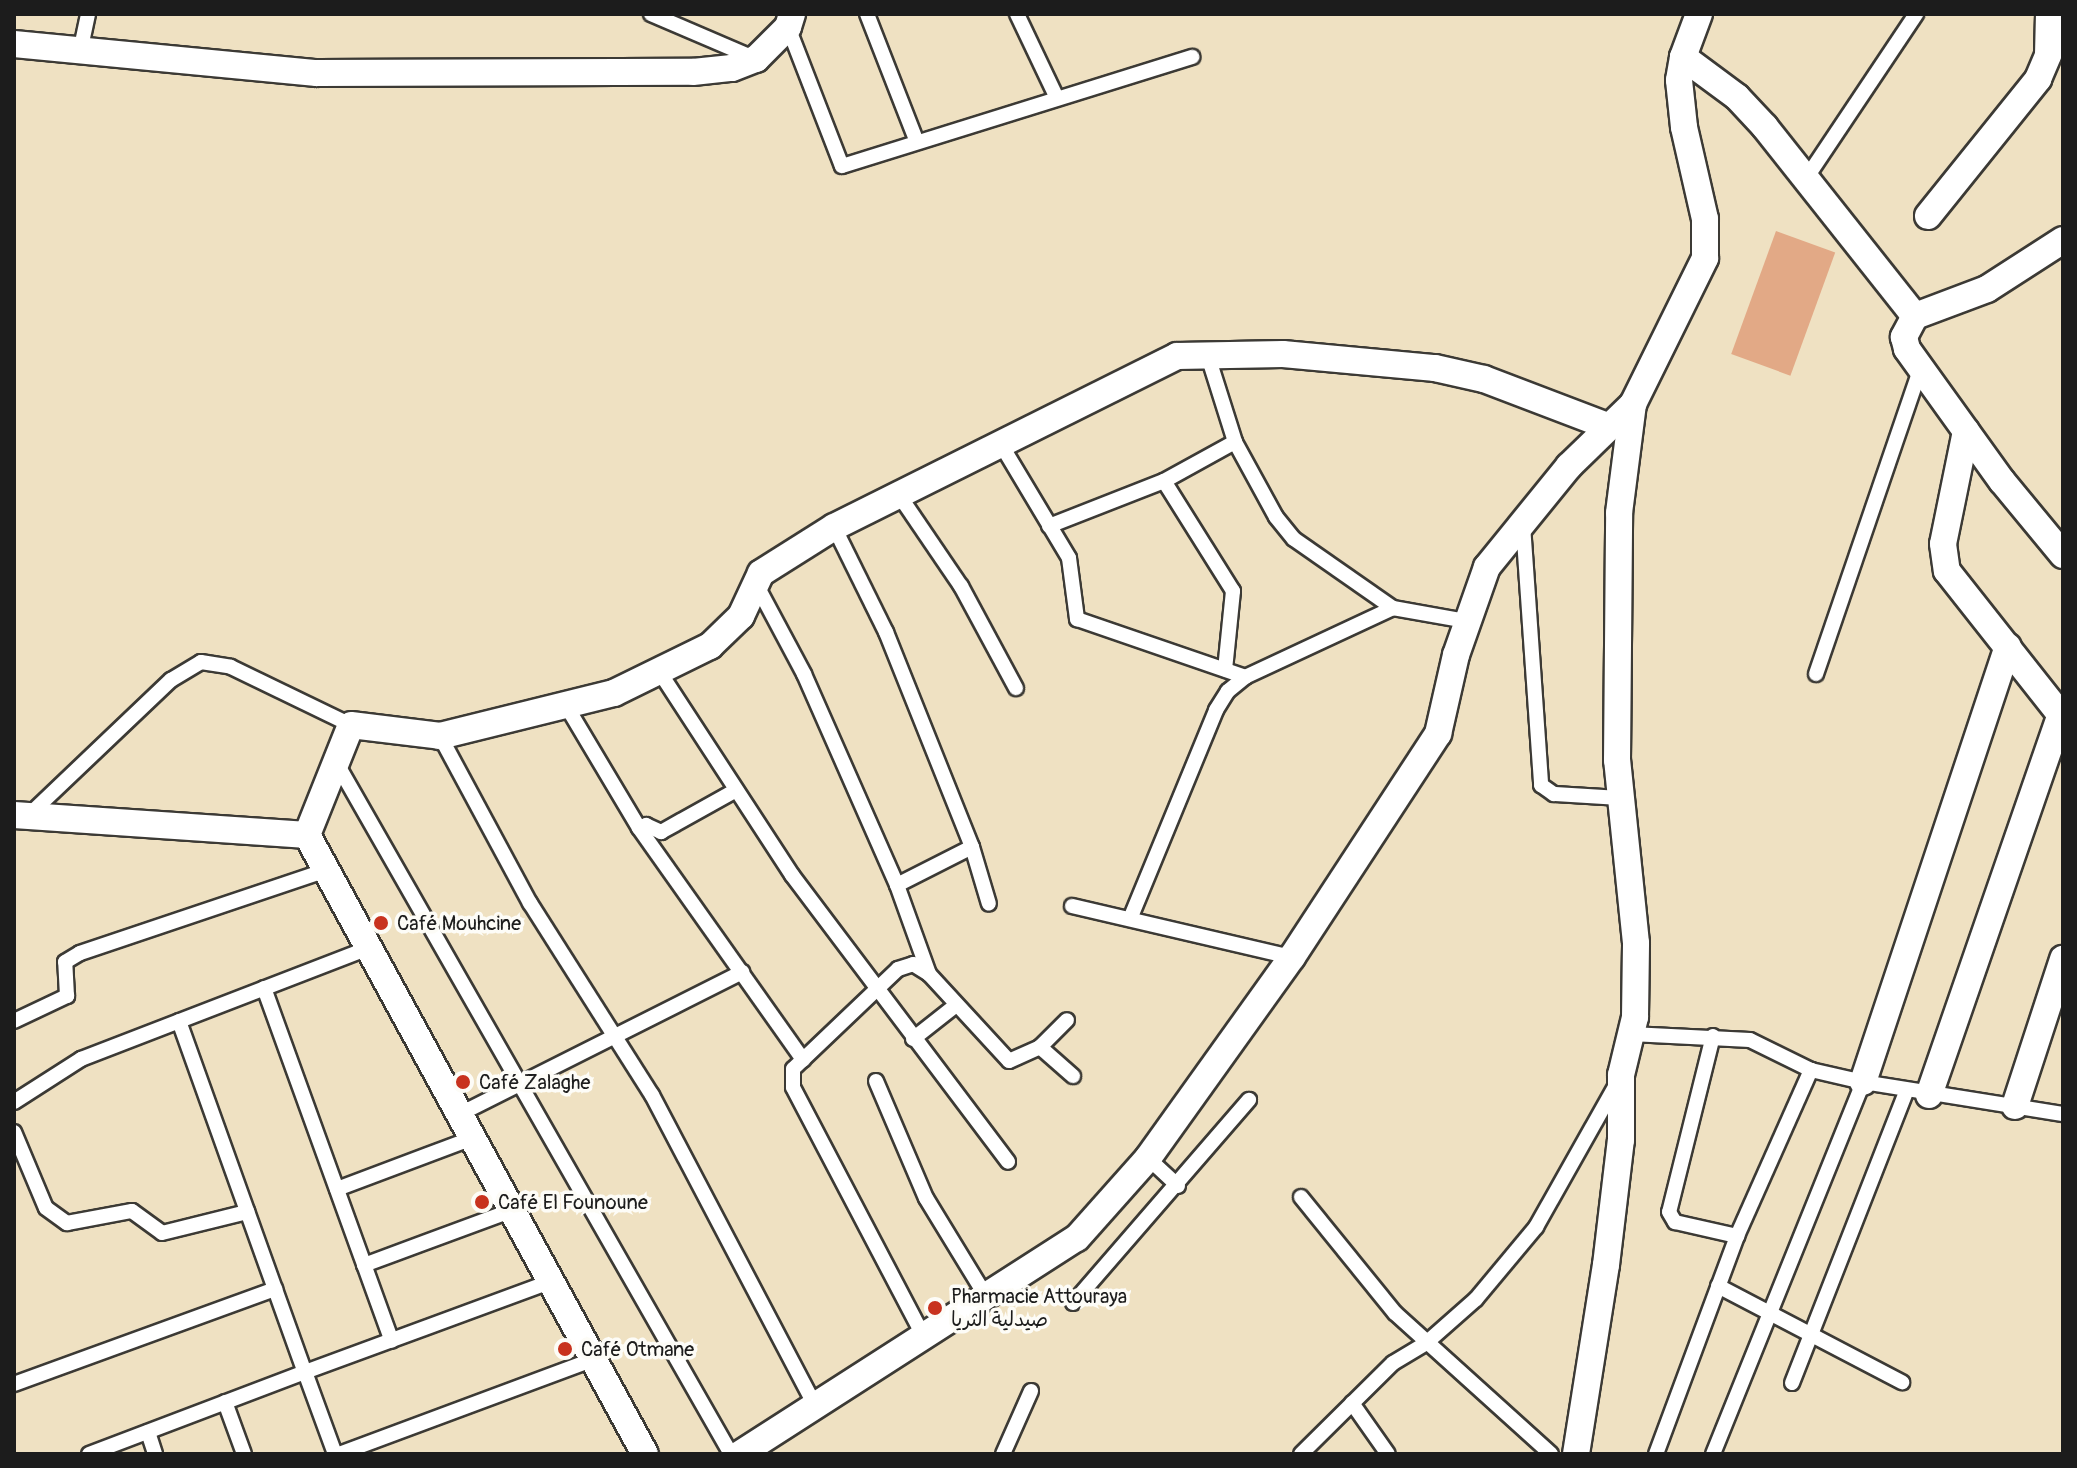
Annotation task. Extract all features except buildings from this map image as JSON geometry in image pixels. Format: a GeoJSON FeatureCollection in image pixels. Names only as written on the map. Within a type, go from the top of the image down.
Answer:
{"type":"FeatureCollection","features":[{"type":"Feature","properties":{"kind":"street"},"geometry":{"type":"LineString","coordinates":[[1576,1454],[1606,1265],[1621,1140],[1621,1075],[1631,1034],[1636,943],[1621,798],[1619,513],[1633,404],[1705,258],[1705,219],[1684,127],[1679,80],[1683,57],[1699,14]]}},
{"type":"Feature","properties":{"kind":"street"},"geometry":{"type":"LineString","coordinates":[[1928,216],[2038,79],[2048,55],[2049,14]]}},
{"type":"Feature","properties":{"kind":"street"},"geometry":{"type":"LineString","coordinates":[[14,44],[347,74],[693,72],[732,68],[756,59],[790,20]]}},
{"type":"Feature","properties":{"kind":"street"},"geometry":{"type":"LineString","coordinates":[[1683,57],[1737,97],[1915,316]]}},
{"type":"Feature","properties":{"kind":"street"},"geometry":{"type":"LineString","coordinates":[[2063,240],[1987,289],[1915,316],[1904,337],[1921,368],[1966,431],[2063,555]]}},
{"type":"Feature","properties":{"kind":"street"},"geometry":{"type":"LineString","coordinates":[[307,835],[351,725],[440,736],[567,707],[659,671],[728,631],[748,606],[755,583],[764,571],[834,527],[998,441],[1165,360],[1207,353],[1283,354],[1435,368],[1484,379],[1607,426]]}},
{"type":"Feature","properties":{"kind":"street"},"geometry":{"type":"LineString","coordinates":[[740,1454],[816,1409],[1077,1238],[1148,1158],[1292,957],[1438,734],[1467,621],[1487,567],[1607,426],[1633,404]]}},
{"type":"Feature","properties":{"kind":"street"},"geometry":{"type":"LineString","coordinates":[[1918,1093],[2062,714],[1954,584],[1944,558],[1966,431]]}},
{"type":"Feature","properties":{"kind":"street"},"geometry":{"type":"LineString","coordinates":[[1863,1082],[2008,646]]}},
{"type":"Feature","properties":{"kind":"street"},"geometry":{"type":"LineString","coordinates":[[21,816],[307,835]]}},
{"type":"Feature","properties":{"kind":"street"},"geometry":{"type":"LineString","coordinates":[[307,835],[645,1454]]}},
{"type":"Feature","properties":{"kind":"street"},"geometry":{"type":"LineString","coordinates":[[2015,1106],[2063,959]]}},
{"type":"Feature","properties":{"kind":"lane"},"geometry":{"type":"LineString","coordinates":[[80,52],[88,14]]}},
{"type":"Feature","properties":{"kind":"lane"},"geometry":{"type":"LineString","coordinates":[[651,14],[756,59]]}},
{"type":"Feature","properties":{"kind":"lane"},"geometry":{"type":"LineString","coordinates":[[867,14],[916,140]]}},
{"type":"Feature","properties":{"kind":"lane"},"geometry":{"type":"LineString","coordinates":[[1017,14],[1056,96]]}},
{"type":"Feature","properties":{"kind":"lane"},"geometry":{"type":"LineString","coordinates":[[1805,180],[1916,14]]}},
{"type":"Feature","properties":{"kind":"lane"},"geometry":{"type":"LineString","coordinates":[[790,20],[839,165],[1056,96],[1192,57]]}},
{"type":"Feature","properties":{"kind":"lane"},"geometry":{"type":"LineString","coordinates":[[1207,353],[1235,442],[1294,539],[1393,608],[1467,621]]}},
{"type":"Feature","properties":{"kind":"lane"},"geometry":{"type":"LineString","coordinates":[[1816,674],[1921,368]]}},
{"type":"Feature","properties":{"kind":"lane"},"geometry":{"type":"LineString","coordinates":[[998,441],[1069,558],[1077,619],[1245,677]]}},
{"type":"Feature","properties":{"kind":"lane"},"geometry":{"type":"LineString","coordinates":[[1049,526],[1164,481],[1235,442]]}},
{"type":"Feature","properties":{"kind":"lane"},"geometry":{"type":"LineString","coordinates":[[1164,481],[1233,591],[1225,670]]}},
{"type":"Feature","properties":{"kind":"lane"},"geometry":{"type":"LineString","coordinates":[[897,492],[961,586],[1016,688]]}},
{"type":"Feature","properties":{"kind":"lane"},"geometry":{"type":"LineString","coordinates":[[1523,525],[1541,785],[1554,794],[1621,798]]}},
{"type":"Feature","properties":{"kind":"lane"},"geometry":{"type":"LineString","coordinates":[[834,527],[886,632],[972,847],[989,904]]}},
{"type":"Feature","properties":{"kind":"lane"},"geometry":{"type":"LineString","coordinates":[[755,583],[804,674],[897,885],[929,974],[1009,1061],[1040,1047],[1067,1020]]}},
{"type":"Feature","properties":{"kind":"lane"},"geometry":{"type":"LineString","coordinates":[[1130,919],[1216,710],[1245,677],[1393,608]]}},
{"type":"Feature","properties":{"kind":"lane"},"geometry":{"type":"LineString","coordinates":[[21,816],[171,680],[201,662],[231,667],[351,725]]}},
{"type":"Feature","properties":{"kind":"lane"},"geometry":{"type":"LineString","coordinates":[[659,671],[736,790],[875,990],[1008,1162]]}},
{"type":"Feature","properties":{"kind":"lane"},"geometry":{"type":"LineString","coordinates":[[567,707],[639,828],[803,1060]]}},
{"type":"Feature","properties":{"kind":"lane"},"geometry":{"type":"LineString","coordinates":[[440,736],[530,903],[652,1095],[816,1409]]}},
{"type":"Feature","properties":{"kind":"lane"},"geometry":{"type":"LineString","coordinates":[[336,762],[523,1083],[731,1454]]}},
{"type":"Feature","properties":{"kind":"lane"},"geometry":{"type":"LineString","coordinates":[[639,828],[646,825],[661,832],[736,790]]}},
{"type":"Feature","properties":{"kind":"lane"},"geometry":{"type":"LineString","coordinates":[[897,885],[972,847]]}},
{"type":"Feature","properties":{"kind":"lane"},"geometry":{"type":"LineString","coordinates":[[14,1021],[67,996],[65,962],[80,953],[326,870]]}},
{"type":"Feature","properties":{"kind":"lane"},"geometry":{"type":"LineString","coordinates":[[1072,906],[1292,957]]}},
{"type":"Feature","properties":{"kind":"lane"},"geometry":{"type":"LineString","coordinates":[[14,1102],[81,1059],[369,948]]}},
{"type":"Feature","properties":{"kind":"lane"},"geometry":{"type":"LineString","coordinates":[[924,1337],[793,1087],[793,1069],[875,990],[906,966],[929,974]]}},
{"type":"Feature","properties":{"kind":"lane"},"geometry":{"type":"LineString","coordinates":[[460,1114],[742,972]]}},
{"type":"Feature","properties":{"kind":"lane"},"geometry":{"type":"LineString","coordinates":[[264,988],[392,1341]]}},
{"type":"Feature","properties":{"kind":"lane"},"geometry":{"type":"LineString","coordinates":[[913,1039],[956,1005]]}},
{"type":"Feature","properties":{"kind":"lane"},"geometry":{"type":"LineString","coordinates":[[179,1021],[337,1454],[595,1359]]}},
{"type":"Feature","properties":{"kind":"lane"},"geometry":{"type":"LineString","coordinates":[[1631,1034],[1750,1040],[1811,1070],[1918,1093],[2063,1114]]}},
{"type":"Feature","properties":{"kind":"lane"},"geometry":{"type":"LineString","coordinates":[[1713,1036],[1669,1212],[1675,1222],[1737,1236]]}},
{"type":"Feature","properties":{"kind":"lane"},"geometry":{"type":"LineString","coordinates":[[1040,1047],[1073,1076]]}},
{"type":"Feature","properties":{"kind":"lane"},"geometry":{"type":"LineString","coordinates":[[1656,1454],[1737,1236],[1811,1070]]}},
{"type":"Feature","properties":{"kind":"lane"},"geometry":{"type":"LineString","coordinates":[[1301,1454],[1393,1363],[1425,1344],[1476,1299],[1536,1227],[1621,1075]]}},
{"type":"Feature","properties":{"kind":"lane"},"geometry":{"type":"LineString","coordinates":[[876,1081],[932,1210],[987,1298]]}},
{"type":"Feature","properties":{"kind":"lane"},"geometry":{"type":"LineString","coordinates":[[1713,1454],[1863,1082]]}},
{"type":"Feature","properties":{"kind":"lane"},"geometry":{"type":"LineString","coordinates":[[1792,1383],[1918,1093]]}},
{"type":"Feature","properties":{"kind":"lane"},"geometry":{"type":"LineString","coordinates":[[1073,1303],[1178,1186],[1249,1100]]}},
{"type":"Feature","properties":{"kind":"lane"},"geometry":{"type":"LineString","coordinates":[[14,1132],[46,1208],[67,1223],[132,1211],[162,1233],[247,1212]]}},
{"type":"Feature","properties":{"kind":"lane"},"geometry":{"type":"LineString","coordinates":[[337,1189],[473,1138]]}},
{"type":"Feature","properties":{"kind":"lane"},"geometry":{"type":"LineString","coordinates":[[1148,1158],[1178,1186]]}},
{"type":"Feature","properties":{"kind":"lane"},"geometry":{"type":"LineString","coordinates":[[1301,1197],[1425,1344],[1551,1454]]}},
{"type":"Feature","properties":{"kind":"lane"},"geometry":{"type":"LineString","coordinates":[[364,1265],[513,1210]]}},
{"type":"Feature","properties":{"kind":"lane"},"geometry":{"type":"LineString","coordinates":[[89,1454],[552,1281]]}},
{"type":"Feature","properties":{"kind":"lane"},"geometry":{"type":"LineString","coordinates":[[1718,1286],[1902,1382]]}},
{"type":"Feature","properties":{"kind":"lane"},"geometry":{"type":"LineString","coordinates":[[14,1384],[275,1289]]}},
{"type":"Feature","properties":{"kind":"lane"},"geometry":{"type":"LineString","coordinates":[[1003,1454],[1031,1391]]}},
{"type":"Feature","properties":{"kind":"lane"},"geometry":{"type":"LineString","coordinates":[[225,1402],[244,1454]]}},
{"type":"Feature","properties":{"kind":"lane"},"geometry":{"type":"LineString","coordinates":[[1352,1403],[1388,1454]]}},
{"type":"Feature","properties":{"kind":"lane"},"geometry":{"type":"LineString","coordinates":[[148,1432],[155,1454]]}},
{"type":"Feature","properties":{"kind":"place","name":"Café Mouhcine"},"geometry":{"type":"Point","coordinates":[381,923]}},
{"type":"Feature","properties":{"kind":"place","name":"Café Zalaghe"},"geometry":{"type":"Point","coordinates":[463,1082]}},
{"type":"Feature","properties":{"kind":"place","name":"Café El Founoune"},"geometry":{"type":"Point","coordinates":[482,1202]}},
{"type":"Feature","properties":{"kind":"place","name":"Pharmacie Attouraya صيدلية الثريا"},"geometry":{"type":"Point","coordinates":[935,1308]}},
{"type":"Feature","properties":{"kind":"place","name":"Café Otmane"},"geometry":{"type":"Point","coordinates":[565,1349]}}]}
